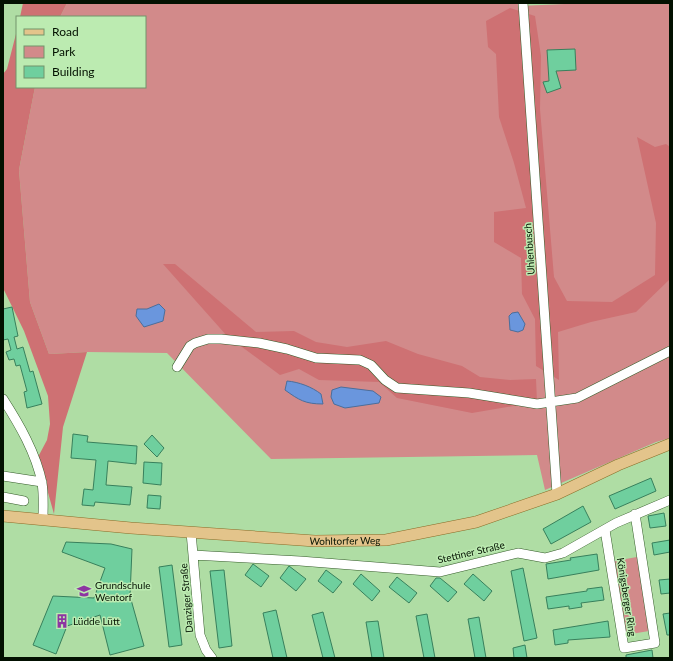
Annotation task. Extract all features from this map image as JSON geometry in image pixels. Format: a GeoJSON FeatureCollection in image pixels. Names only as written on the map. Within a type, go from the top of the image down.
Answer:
{"type":"FeatureCollection","features":[{"type":"Feature","properties":{"kind":"main road","name":"Wohltorfer Weg"},"geometry":{"type":"LineString","coordinates":[[3,516],[315,541],[386,540],[476,522],[557,494],[624,463],[670,444]]}},
{"type":"Feature","properties":{"kind":"street","name":"Uhlenbusch"},"geometry":{"type":"LineString","coordinates":[[523,3],[557,494]]}},
{"type":"Feature","properties":{"kind":"street"},"geometry":{"type":"LineString","coordinates":[[176,367],[190,346],[208,339],[221,339],[266,344],[316,358],[360,360],[371,365],[385,380],[397,388],[469,393],[530,403],[551,402],[577,398],[670,351]]}},
{"type":"Feature","properties":{"kind":"street"},"geometry":{"type":"LineString","coordinates":[[3,399],[16,420],[34,458],[42,482],[43,520]]}},
{"type":"Feature","properties":{"kind":"street"},"geometry":{"type":"LineString","coordinates":[[3,476],[42,482]]}},
{"type":"Feature","properties":{"kind":"street"},"geometry":{"type":"LineString","coordinates":[[3,497],[24,500]]}},
{"type":"Feature","properties":{"kind":"street","name":"Stettiner Straße"},"geometry":{"type":"LineString","coordinates":[[193,555],[300,561],[440,572],[518,553],[546,558],[563,553],[635,514],[670,500]]}},
{"type":"Feature","properties":{"kind":"street","name":"Königsberger Ring"},"geometry":{"type":"LineString","coordinates":[[605,530],[624,648],[655,643],[635,514]]}},
{"type":"Feature","properties":{"kind":"street","name":"Danziger Straße"},"geometry":{"type":"LineString","coordinates":[[191,532],[200,635],[203,645],[210,657]]}},
{"type":"Feature","properties":{"kind":"green space"},"geometry":{"type":"Polygon","coordinates":[[[67,3],[518,3],[519,6],[587,3],[670,3],[670,438],[656,442],[545,490],[537,455],[271,459],[167,353],[87,352],[49,354],[30,302],[19,170],[35,88],[146,88],[146,16],[60,16],[67,3]]]}},
{"type":"Feature","properties":{"kind":"green space"},"geometry":{"type":"Polygon","coordinates":[[[637,557],[649,631],[625,635],[614,561],[637,557]]]}},
{"type":"Feature","properties":{"kind":"shaded area"},"geometry":{"type":"Polygon","coordinates":[[[23,3],[67,3],[60,16],[20,16],[23,3]]]}},
{"type":"Feature","properties":{"kind":"shaded area"},"geometry":{"type":"Polygon","coordinates":[[[510,8],[535,16],[541,56],[540,109],[554,277],[567,301],[612,302],[655,275],[656,223],[637,137],[655,147],[666,144],[670,147],[670,279],[636,312],[591,322],[558,332],[559,380],[536,366],[535,319],[522,294],[521,258],[494,242],[494,212],[526,208],[514,163],[499,117],[496,54],[488,47],[486,21],[510,8]]]}},
{"type":"Feature","properties":{"kind":"shaded area"},"geometry":{"type":"Polygon","coordinates":[[[16,34],[16,88],[35,88],[19,170],[30,302],[49,354],[87,352],[63,427],[54,514],[38,457],[47,440],[50,424],[48,396],[24,331],[3,288],[3,74],[7,69],[16,34]]]}},
{"type":"Feature","properties":{"kind":"shaded area"},"geometry":{"type":"Polygon","coordinates":[[[163,264],[175,264],[256,332],[294,331],[316,342],[347,347],[386,341],[418,354],[462,366],[480,377],[510,380],[536,379],[537,402],[472,413],[397,398],[379,382],[319,380],[299,369],[280,375],[227,336],[163,264]]]}},
{"type":"Feature","properties":{"kind":"water"},"geometry":{"type":"Polygon","coordinates":[[[159,304],[165,310],[163,321],[144,327],[136,316],[137,309],[147,309],[159,304]]]}},
{"type":"Feature","properties":{"kind":"water"},"geometry":{"type":"Polygon","coordinates":[[[518,312],[525,324],[523,330],[518,332],[510,330],[509,316],[512,313],[518,312]]]}},
{"type":"Feature","properties":{"kind":"water"},"geometry":{"type":"Polygon","coordinates":[[[287,381],[301,384],[317,391],[321,394],[323,404],[302,401],[294,396],[285,390],[287,381]]]}},
{"type":"Feature","properties":{"kind":"water"},"geometry":{"type":"Polygon","coordinates":[[[341,387],[373,391],[381,397],[379,403],[345,408],[334,404],[331,397],[332,390],[341,387]]]}},
{"type":"Feature","properties":{"kind":"building"},"geometry":{"type":"Polygon","coordinates":[[[575,49],[576,70],[556,71],[561,88],[547,93],[543,82],[549,81],[547,50],[575,49]]]}},
{"type":"Feature","properties":{"kind":"building"},"geometry":{"type":"Polygon","coordinates":[[[12,307],[18,336],[14,337],[17,349],[23,347],[30,372],[33,371],[42,404],[27,408],[24,392],[27,391],[20,365],[16,366],[14,359],[9,360],[6,352],[11,350],[8,339],[3,340],[3,309],[12,307]]]}},
{"type":"Feature","properties":{"kind":"building"},"geometry":{"type":"Polygon","coordinates":[[[73,434],[88,436],[87,442],[137,446],[136,464],[108,461],[106,485],[132,487],[130,505],[95,502],[94,506],[82,505],[84,489],[93,490],[96,460],[71,458],[73,434]]]}},
{"type":"Feature","properties":{"kind":"building"},"geometry":{"type":"Polygon","coordinates":[[[152,435],[164,448],[157,457],[144,444],[152,435]]]}},
{"type":"Feature","properties":{"kind":"building"},"geometry":{"type":"Polygon","coordinates":[[[144,462],[162,463],[161,485],[143,483],[144,462]]]}},
{"type":"Feature","properties":{"kind":"building"},"geometry":{"type":"Polygon","coordinates":[[[651,478],[656,491],[615,509],[609,496],[651,478]]]}},
{"type":"Feature","properties":{"kind":"building"},"geometry":{"type":"Polygon","coordinates":[[[148,495],[161,496],[160,509],[147,508],[148,495]]]}},
{"type":"Feature","properties":{"kind":"building"},"geometry":{"type":"Polygon","coordinates":[[[583,506],[591,522],[551,544],[543,529],[583,506]]]}},
{"type":"Feature","properties":{"kind":"building"},"geometry":{"type":"Polygon","coordinates":[[[664,513],[666,526],[650,528],[648,516],[664,513]]]}},
{"type":"Feature","properties":{"kind":"building"},"geometry":{"type":"Polygon","coordinates":[[[670,540],[670,552],[654,555],[652,543],[670,540]]]}},
{"type":"Feature","properties":{"kind":"building"},"geometry":{"type":"Polygon","coordinates":[[[66,542],[111,544],[132,549],[130,596],[144,646],[110,655],[100,615],[67,626],[56,654],[33,645],[53,596],[94,598],[105,568],[62,552],[66,542]]]}},
{"type":"Feature","properties":{"kind":"building"},"geometry":{"type":"Polygon","coordinates":[[[597,554],[599,570],[548,579],[546,564],[571,560],[570,558],[597,554]]]}},
{"type":"Feature","properties":{"kind":"building"},"geometry":{"type":"Polygon","coordinates":[[[253,564],[269,576],[261,587],[245,575],[253,564]]]}},
{"type":"Feature","properties":{"kind":"building"},"geometry":{"type":"Polygon","coordinates":[[[172,565],[182,645],[169,647],[159,567],[172,565]]]}},
{"type":"Feature","properties":{"kind":"building"},"geometry":{"type":"Polygon","coordinates":[[[289,566],[306,579],[296,591],[280,578],[289,566]]]}},
{"type":"Feature","properties":{"kind":"building"},"geometry":{"type":"Polygon","coordinates":[[[523,568],[537,638],[524,641],[511,571],[523,568]]]}},
{"type":"Feature","properties":{"kind":"building"},"geometry":{"type":"Polygon","coordinates":[[[224,570],[232,646],[219,648],[210,571],[224,570]]]}},
{"type":"Feature","properties":{"kind":"building"},"geometry":{"type":"Polygon","coordinates":[[[326,570],[342,582],[333,593],[318,581],[326,570]]]}},
{"type":"Feature","properties":{"kind":"building"},"geometry":{"type":"Polygon","coordinates":[[[361,574],[380,591],[372,601],[353,584],[361,574]]]}},
{"type":"Feature","properties":{"kind":"building"},"geometry":{"type":"Polygon","coordinates":[[[473,574],[492,591],[484,601],[464,584],[473,574]]]}},
{"type":"Feature","properties":{"kind":"building"},"geometry":{"type":"Polygon","coordinates":[[[397,577],[417,593],[409,603],[389,587],[397,577]]]}},
{"type":"Feature","properties":{"kind":"building"},"geometry":{"type":"Polygon","coordinates":[[[436,578],[440,578],[457,592],[448,602],[430,586],[436,578]]]}},
{"type":"Feature","properties":{"kind":"building"},"geometry":{"type":"Polygon","coordinates":[[[670,579],[670,593],[661,594],[659,580],[670,579]]]}},
{"type":"Feature","properties":{"kind":"building"},"geometry":{"type":"Polygon","coordinates":[[[602,587],[604,600],[581,603],[582,607],[569,609],[569,606],[548,609],[546,597],[587,591],[587,589],[602,587]]]}},
{"type":"Feature","properties":{"kind":"building"},"geometry":{"type":"Polygon","coordinates":[[[276,610],[287,658],[273,658],[263,613],[276,610]]]}},
{"type":"Feature","properties":{"kind":"building"},"geometry":{"type":"Polygon","coordinates":[[[323,612],[335,658],[323,658],[312,615],[323,612]]]}},
{"type":"Feature","properties":{"kind":"building"},"geometry":{"type":"Polygon","coordinates":[[[670,613],[670,635],[667,635],[663,614],[670,613]]]}},
{"type":"Feature","properties":{"kind":"building"},"geometry":{"type":"Polygon","coordinates":[[[427,614],[435,658],[424,658],[416,616],[427,614]]]}},
{"type":"Feature","properties":{"kind":"building"},"geometry":{"type":"Polygon","coordinates":[[[479,617],[486,658],[475,658],[468,619],[479,617]]]}},
{"type":"Feature","properties":{"kind":"building"},"geometry":{"type":"Polygon","coordinates":[[[378,621],[384,658],[372,658],[366,622],[378,621]]]}},
{"type":"Feature","properties":{"kind":"building"},"geometry":{"type":"Polygon","coordinates":[[[608,621],[610,637],[568,640],[568,643],[555,645],[553,630],[608,621]]]}},
{"type":"Feature","properties":{"kind":"building"},"geometry":{"type":"Polygon","coordinates":[[[525,645],[527,658],[514,658],[513,648],[525,645]]]}},
{"type":"Feature","properties":{"kind":"building"},"geometry":{"type":"Polygon","coordinates":[[[652,650],[653,658],[626,658],[626,655],[652,650]]]}},
{"type":"Feature","properties":{"kind":"place","name":"Grundschule Wentorf"},"geometry":{"type":"Point","coordinates":[84,591]}},
{"type":"Feature","properties":{"kind":"place","name":"Lüdde Lütt"},"geometry":{"type":"Point","coordinates":[62,621]}}]}
